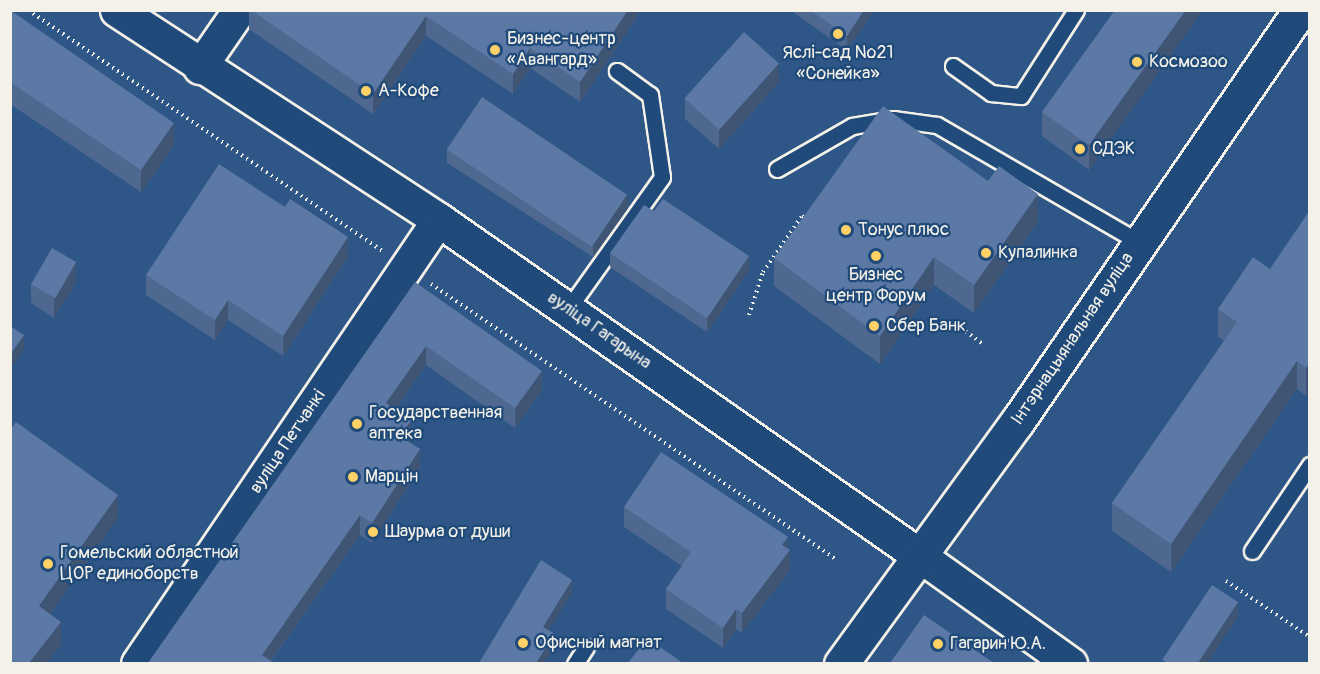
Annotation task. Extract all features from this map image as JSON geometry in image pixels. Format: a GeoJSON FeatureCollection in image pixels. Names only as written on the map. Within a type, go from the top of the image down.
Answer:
{"type":"FeatureCollection","features":[{"type":"Feature","properties":{"kind":"street","name":"вуліца Гагарына"},"geometry":{"type":"LineString","coordinates":[[117,10],[200,68],[439,220],[1071,663]]}},
{"type":"Feature","properties":{"kind":"street"},"geometry":{"type":"LineString","coordinates":[[200,68],[240,10]]}},
{"type":"Feature","properties":{"kind":"street","name":"Інтэрнацыянальная вуліца"},"geometry":{"type":"LineString","coordinates":[[841,663],[920,556],[1300,10]]}},
{"type":"Feature","properties":{"kind":"street","name":"вуліца Петчанкі"},"geometry":{"type":"LineString","coordinates":[[138,663],[439,220]]}},
{"type":"Feature","properties":{"kind":"lane"},"geometry":{"type":"LineString","coordinates":[[953,66],[991,93],[1021,96],[1076,10]]}},
{"type":"Feature","properties":{"kind":"lane"},"geometry":{"type":"LineString","coordinates":[[568,309],[662,177],[650,95],[617,70]]}},
{"type":"Feature","properties":{"kind":"lane"},"geometry":{"type":"LineString","coordinates":[[777,169],[852,126],[893,119],[937,125],[1139,242]]}},
{"type":"Feature","properties":{"kind":"lane"},"geometry":{"type":"LineString","coordinates":[[1252,551],[1310,465]]}},
{"type":"Feature","properties":{"kind":"lane"},"geometry":{"type":"LineString","coordinates":[[575,663],[586,647]]}},
{"type":"Feature","properties":{"kind":"path"},"geometry":{"type":"LineString","coordinates":[[749,315],[763,272],[802,216],[818,226]]}},
{"type":"Feature","properties":{"kind":"path"},"geometry":{"type":"LineString","coordinates":[[956,324],[985,346]]}},
{"type":"Feature","properties":{"kind":"path"},"geometry":{"type":"LineString","coordinates":[[1226,581],[1310,637]]}},
{"type":"Feature","properties":{"kind":"building"},"geometry":{"type":"Polygon","coordinates":[[[10,10],[174,123],[141,170],[10,82],[10,10]]]}},
{"type":"Feature","properties":{"kind":"building"},"geometry":{"type":"Polygon","coordinates":[[[251,10],[628,10],[580,82],[530,48],[513,74],[426,16],[373,94],[251,10]]]}},
{"type":"Feature","properties":{"kind":"building"},"geometry":{"type":"Polygon","coordinates":[[[810,10],[864,10],[847,36],[810,10]]]}},
{"type":"Feature","properties":{"kind":"building"},"geometry":{"type":"Polygon","coordinates":[[[1115,10],[1186,10],[1089,145],[1042,112],[1115,10]]]}},
{"type":"Feature","properties":{"kind":"building"},"geometry":{"type":"Polygon","coordinates":[[[744,32],[779,63],[719,130],[684,98],[744,32]]]}},
{"type":"Feature","properties":{"kind":"building"},"geometry":{"type":"Polygon","coordinates":[[[482,97],[627,195],[592,247],[447,149],[482,97]]]}},
{"type":"Feature","properties":{"kind":"building","name":"Бизнес центр Форум"},"geometry":{"type":"Polygon","coordinates":[[[883,106],[988,181],[999,166],[1038,194],[974,285],[934,257],[880,336],[774,258],[883,106]]]}},
{"type":"Feature","properties":{"kind":"building"},"geometry":{"type":"Polygon","coordinates":[[[219,164],[285,207],[290,199],[348,237],[283,336],[228,300],[215,320],[146,275],[219,164]]]}},
{"type":"Feature","properties":{"kind":"building"},"geometry":{"type":"Polygon","coordinates":[[[663,199],[749,256],[707,318],[610,253],[644,205],[654,211],[663,199]]]}},
{"type":"Feature","properties":{"kind":"building"},"geometry":{"type":"Polygon","coordinates":[[[1310,210],[1310,363],[1306,368],[1297,361],[1171,544],[1112,503],[1237,322],[1218,309],[1253,257],[1270,269],[1310,210]]]}},
{"type":"Feature","properties":{"kind":"building"},"geometry":{"type":"Polygon","coordinates":[[[52,248],[76,262],[55,298],[31,284],[52,248]]]}},
{"type":"Feature","properties":{"kind":"building","name":"Марцін"},"geometry":{"type":"Polygon","coordinates":[[[415,282],[542,371],[515,408],[426,346],[386,403],[411,421],[400,436],[420,449],[372,523],[360,515],[262,655],[274,663],[148,663],[415,282]]]}},
{"type":"Feature","properties":{"kind":"building"},"geometry":{"type":"Polygon","coordinates":[[[10,326],[24,335],[10,355],[10,326]]]}},
{"type":"Feature","properties":{"kind":"building","name":"Гомельский областной ЦОР единоборств"},"geometry":{"type":"Polygon","coordinates":[[[16,422],[118,495],[39,606],[61,622],[29,663],[10,663],[10,430],[16,422]]]}},
{"type":"Feature","properties":{"kind":"building"},"geometry":{"type":"Polygon","coordinates":[[[661,452],[788,537],[782,545],[790,550],[742,613],[736,609],[723,628],[666,589],[691,552],[624,507],[661,452]]]}},
{"type":"Feature","properties":{"kind":"building"},"geometry":{"type":"Polygon","coordinates":[[[541,560],[572,580],[543,627],[555,634],[536,663],[479,663],[541,560]]]}},
{"type":"Feature","properties":{"kind":"building"},"geometry":{"type":"Polygon","coordinates":[[[1212,585],[1238,602],[1198,663],[1168,663],[1162,660],[1212,585]]]}},
{"type":"Feature","properties":{"kind":"building"},"geometry":{"type":"Polygon","coordinates":[[[924,615],[994,663],[890,663],[924,615]]]}},
{"type":"Feature","properties":{"kind":"building"},"geometry":{"type":"Polygon","coordinates":[[[647,638],[683,663],[628,663],[647,638]]]}},
{"type":"Feature","properties":{"kind":"place","name":"Яслі-сад №21 «Сонейка»"},"geometry":{"type":"Point","coordinates":[838,34]}},
{"type":"Feature","properties":{"kind":"place","name":"Бизнес-центр «Авангард»"},"geometry":{"type":"Point","coordinates":[495,50]}},
{"type":"Feature","properties":{"kind":"place","name":"Космозоо"},"geometry":{"type":"Point","coordinates":[1137,62]}},
{"type":"Feature","properties":{"kind":"place","name":"А-Кофе"},"geometry":{"type":"Point","coordinates":[366,91]}},
{"type":"Feature","properties":{"kind":"place","name":"СДЭК"},"geometry":{"type":"Point","coordinates":[1080,149]}},
{"type":"Feature","properties":{"kind":"place","name":"Тонус плюс"},"geometry":{"type":"Point","coordinates":[846,230]}},
{"type":"Feature","properties":{"kind":"place","name":"Купалинка"},"geometry":{"type":"Point","coordinates":[986,253]}},
{"type":"Feature","properties":{"kind":"place","name":"Бизнес центр Форум"},"geometry":{"type":"Point","coordinates":[876,256]}},
{"type":"Feature","properties":{"kind":"place","name":"Сбер Банк"},"geometry":{"type":"Point","coordinates":[874,326]}},
{"type":"Feature","properties":{"kind":"place","name":"Государственная аптека"},"geometry":{"type":"Point","coordinates":[357,424]}},
{"type":"Feature","properties":{"kind":"place","name":"Марцін"},"geometry":{"type":"Point","coordinates":[353,477]}},
{"type":"Feature","properties":{"kind":"place","name":"Шаурма от души"},"geometry":{"type":"Point","coordinates":[373,532]}},
{"type":"Feature","properties":{"kind":"place","name":"Гомельский областной ЦОР единоборств"},"geometry":{"type":"Point","coordinates":[48,564]}},
{"type":"Feature","properties":{"kind":"place","name":"Офисный магнат"},"geometry":{"type":"Point","coordinates":[523,643]}},
{"type":"Feature","properties":{"kind":"place","name":"Гагарин Ю.А."},"geometry":{"type":"Point","coordinates":[938,644]}}]}
